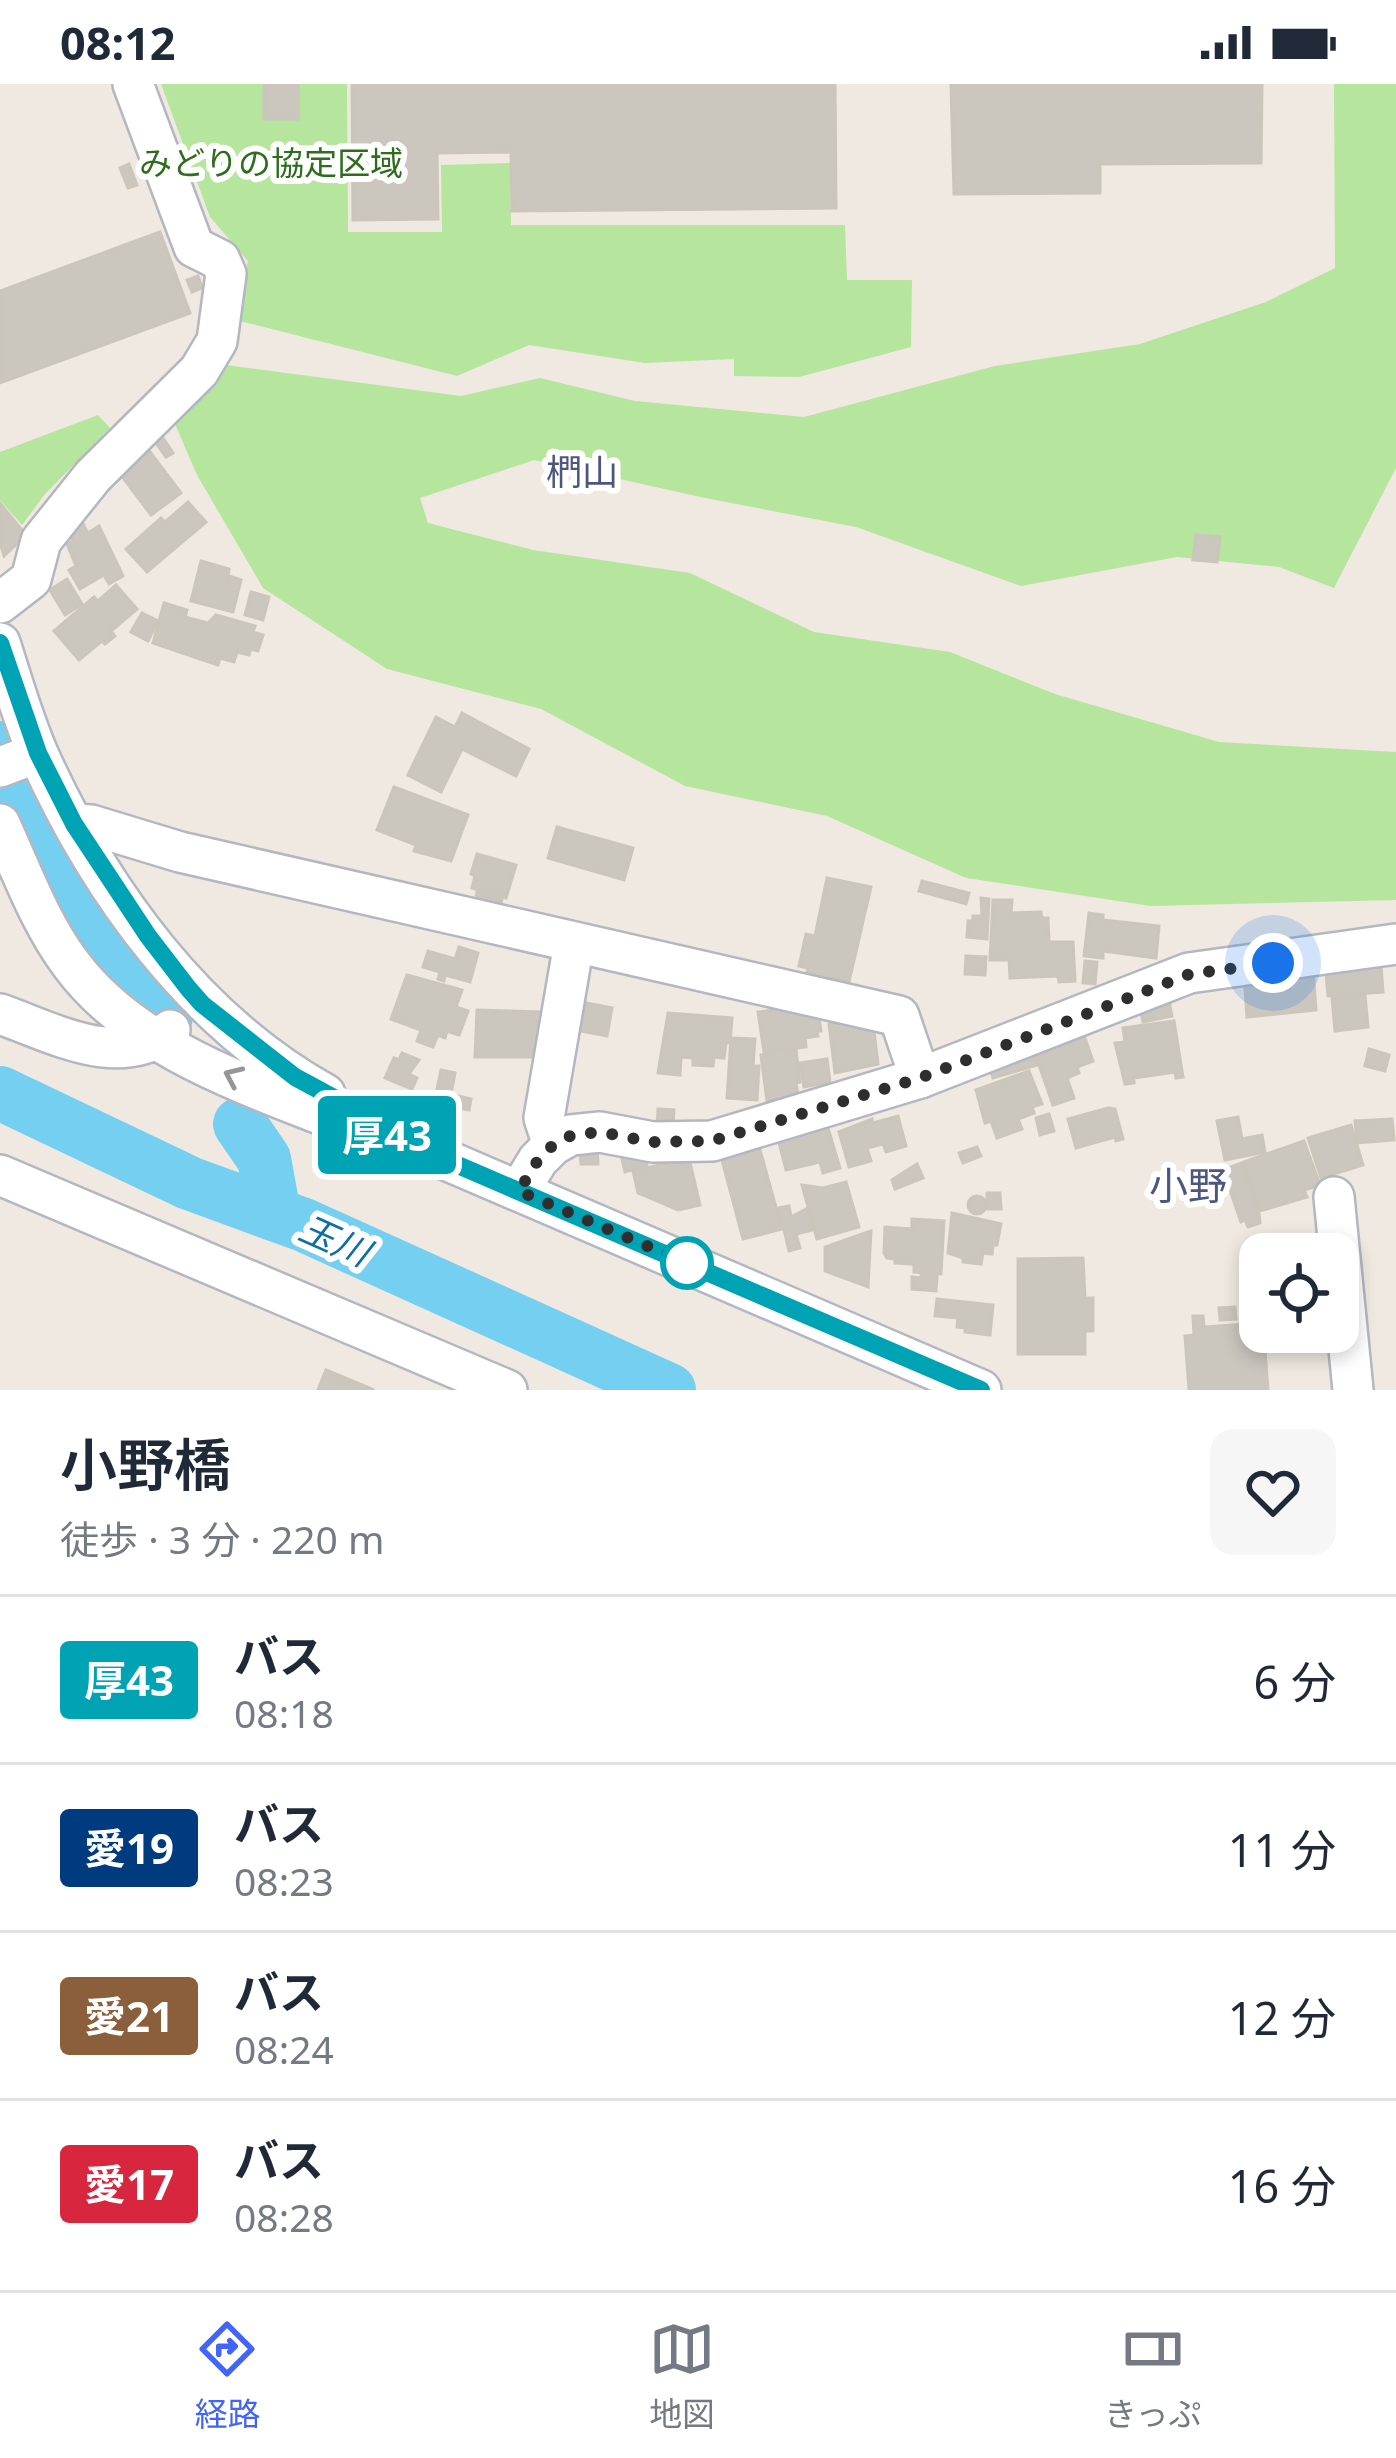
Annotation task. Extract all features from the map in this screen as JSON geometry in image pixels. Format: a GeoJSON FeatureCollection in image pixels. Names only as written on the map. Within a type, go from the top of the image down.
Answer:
{"type":"FeatureCollection","features":[{"type":"Feature","properties":{"kind":"street"},"geometry":{"type":"LineString","coordinates":[[0,603],[31,579],[41,541],[93,476],[199,371],[217,341],[226,274],[220,260],[194,247],[133,84]]}},
{"type":"Feature","properties":{"kind":"street"},"geometry":{"type":"LineString","coordinates":[[0,643],[21,759],[74,824],[148,936],[177,1024],[365,1132],[381,1132],[981,1390]]}},
{"type":"Feature","properties":{"kind":"street"},"geometry":{"type":"LineString","coordinates":[[0,824],[40,912],[71,965],[112,1008],[177,1024],[295,1077],[369,1117],[381,1132]]}},
{"type":"Feature","properties":{"kind":"street"},"geometry":{"type":"LineString","coordinates":[[74,824],[899,1016],[920,1078]]}},
{"type":"Feature","properties":{"kind":"street"},"geometry":{"type":"LineString","coordinates":[[553,1145],[544,1118],[574,944]]}},
{"type":"Feature","properties":{"kind":"street"},"geometry":{"type":"LineString","coordinates":[[519,1191],[553,1145],[572,1135],[600,1132],[652,1142],[712,1141],[920,1078],[1190,974],[1396,944]]}},
{"type":"Feature","properties":{"kind":"street"},"geometry":{"type":"LineString","coordinates":[[0,1014],[116,1051],[177,1024]]}},
{"type":"Feature","properties":{"kind":"street"},"geometry":{"type":"LineString","coordinates":[[0,1175],[507,1390]]}},
{"type":"Feature","properties":{"kind":"street"},"geometry":{"type":"LineString","coordinates":[[1334,1197],[1353,1390]]}},
{"type":"Feature","properties":{"kind":"green space","name":"みどりの協定区域"},"geometry":{"type":"Polygon","coordinates":[[[161,84],[347,84],[348,232],[442,232],[441,165],[510,163],[511,225],[845,225],[847,280],[912,280],[911,347],[799,377],[734,376],[734,359],[645,363],[529,345],[457,376],[232,319],[248,261],[210,217],[161,84]]]}},
{"type":"Feature","properties":{"kind":"green space"},"geometry":{"type":"Polygon","coordinates":[[[1334,84],[1396,84],[1396,468],[1334,588],[1279,567],[1177,557],[1021,586],[856,527],[534,460],[420,498],[428,523],[533,550],[690,573],[814,632],[950,652],[1055,694],[1219,742],[1396,752],[1396,900],[1151,906],[966,878],[827,816],[685,786],[541,709],[387,669],[263,588],[197,475],[172,417],[196,361],[461,396],[540,378],[635,401],[804,417],[995,366],[1140,344],[1266,302],[1335,268],[1334,84]]]}},
{"type":"Feature","properties":{"kind":"green space"},"geometry":{"type":"Polygon","coordinates":[[[98,415],[110,428],[45,494],[22,525],[0,500],[0,452],[98,415]]]}},
{"type":"Feature","properties":{"kind":"building"},"geometry":{"type":"Polygon","coordinates":[[[264,84],[298,84],[298,119],[264,119],[264,84]]]}},
{"type":"Feature","properties":{"kind":"building"},"geometry":{"type":"Polygon","coordinates":[[[352,84],[835,84],[836,208],[512,211],[511,152],[437,153],[438,219],[353,220],[352,84]]]}},
{"type":"Feature","properties":{"kind":"building"},"geometry":{"type":"Polygon","coordinates":[[[951,84],[1262,84],[1261,163],[1100,164],[1100,193],[954,194],[951,84]]]}},
{"type":"Feature","properties":{"kind":"building"},"geometry":{"type":"Polygon","coordinates":[[[129,164],[137,185],[128,188],[120,168],[129,164]]]}},
{"type":"Feature","properties":{"kind":"building"},"geometry":{"type":"Polygon","coordinates":[[[160,232],[190,313],[0,383],[0,291],[160,232]]]}},
{"type":"Feature","properties":{"kind":"building"},"geometry":{"type":"Polygon","coordinates":[[[198,276],[202,288],[192,292],[187,280],[198,276]]]}},
{"type":"Feature","properties":{"kind":"building"},"geometry":{"type":"Polygon","coordinates":[[[163,438],[173,453],[166,457],[156,443],[163,438]]]}},
{"type":"Feature","properties":{"kind":"building"},"geometry":{"type":"Polygon","coordinates":[[[147,448],[181,493],[151,515],[118,471],[147,448]]]}},
{"type":"Feature","properties":{"kind":"building"},"geometry":{"type":"Polygon","coordinates":[[[188,502],[206,522],[147,572],[126,549],[188,502]]]}},
{"type":"Feature","properties":{"kind":"building"},"geometry":{"type":"Polygon","coordinates":[[[0,503],[26,535],[4,556],[0,543],[0,503]]]}},
{"type":"Feature","properties":{"kind":"building"},"geometry":{"type":"Polygon","coordinates":[[[82,522],[88,533],[99,526],[123,576],[109,584],[104,575],[80,589],[69,570],[76,566],[67,529],[82,522]]]}},
{"type":"Feature","properties":{"kind":"building"},"geometry":{"type":"Polygon","coordinates":[[[1196,535],[1220,537],[1217,562],[1193,560],[1196,535]]]}},
{"type":"Feature","properties":{"kind":"building"},"geometry":{"type":"Polygon","coordinates":[[[201,561],[229,569],[226,586],[229,576],[241,580],[233,612],[191,601],[201,561]]]}},
{"type":"Feature","properties":{"kind":"building"},"geometry":{"type":"Polygon","coordinates":[[[67,579],[82,604],[65,615],[50,590],[67,579]]]}},
{"type":"Feature","properties":{"kind":"building"},"geometry":{"type":"Polygon","coordinates":[[[116,585],[137,609],[111,631],[115,636],[79,660],[54,631],[116,585]]]}},
{"type":"Feature","properties":{"kind":"building"},"geometry":{"type":"Polygon","coordinates":[[[251,592],[269,597],[263,620],[245,615],[251,592]]]}},
{"type":"Feature","properties":{"kind":"building"},"geometry":{"type":"Polygon","coordinates":[[[164,603],[187,610],[185,617],[208,623],[216,615],[255,626],[253,632],[263,635],[258,651],[237,652],[234,662],[220,658],[218,665],[153,643],[164,603]]]}},
{"type":"Feature","properties":{"kind":"building"},"geometry":{"type":"Polygon","coordinates":[[[142,613],[158,621],[148,641],[131,632],[142,613]]]}},
{"type":"Feature","properties":{"kind":"building"},"geometry":{"type":"Polygon","coordinates":[[[462,713],[529,749],[516,776],[462,749],[441,792],[408,775],[436,717],[455,727],[462,713]]]}},
{"type":"Feature","properties":{"kind":"building"},"geometry":{"type":"Polygon","coordinates":[[[394,787],[468,815],[451,861],[414,851],[416,845],[377,830],[394,787]]]}},
{"type":"Feature","properties":{"kind":"building"},"geometry":{"type":"Polygon","coordinates":[[[557,827],[633,848],[624,880],[548,858],[557,827]]]}},
{"type":"Feature","properties":{"kind":"building"},"geometry":{"type":"Polygon","coordinates":[[[477,854],[516,865],[506,898],[472,888],[477,854]]]}},
{"type":"Feature","properties":{"kind":"building"},"geometry":{"type":"Polygon","coordinates":[[[827,878],[871,887],[849,982],[799,966],[806,934],[815,936],[827,878]]]}},
{"type":"Feature","properties":{"kind":"building"},"geometry":{"type":"Polygon","coordinates":[[[922,881],[969,893],[966,904],[919,891],[922,881]]]}},
{"type":"Feature","properties":{"kind":"building"},"geometry":{"type":"Polygon","coordinates":[[[477,892],[502,899],[499,913],[474,906],[477,892]]]}},
{"type":"Feature","properties":{"kind":"building"},"geometry":{"type":"Polygon","coordinates":[[[981,898],[989,899],[987,939],[967,937],[968,921],[982,916],[981,898]]]}},
{"type":"Feature","properties":{"kind":"building"},"geometry":{"type":"Polygon","coordinates":[[[993,900],[1012,900],[1011,913],[1041,912],[1042,918],[1048,918],[1049,942],[1073,942],[1075,981],[1059,982],[1058,976],[1010,978],[1009,960],[990,960],[993,900]]]}},
{"type":"Feature","properties":{"kind":"building"},"geometry":{"type":"Polygon","coordinates":[[[1089,913],[1103,915],[1103,920],[1159,926],[1156,958],[1103,951],[1103,958],[1084,956],[1089,913]]]}},
{"type":"Feature","properties":{"kind":"building"},"geometry":{"type":"Polygon","coordinates":[[[459,947],[478,953],[470,982],[445,975],[444,981],[438,979],[440,972],[423,967],[428,951],[455,959],[459,947]]]}},
{"type":"Feature","properties":{"kind":"building"},"geometry":{"type":"Polygon","coordinates":[[[966,956],[986,957],[985,975],[965,974],[966,956]]]}},
{"type":"Feature","properties":{"kind":"building"},"geometry":{"type":"Polygon","coordinates":[[[1085,961],[1097,962],[1095,984],[1083,983],[1085,961]]]}},
{"type":"Feature","properties":{"kind":"building"},"geometry":{"type":"Polygon","coordinates":[[[1381,966],[1383,992],[1328,996],[1326,972],[1381,966]]]}},
{"type":"Feature","properties":{"kind":"building"},"geometry":{"type":"Polygon","coordinates":[[[1313,969],[1316,1010],[1247,1017],[1244,975],[1313,969]]]}},
{"type":"Feature","properties":{"kind":"building"},"geometry":{"type":"Polygon","coordinates":[[[407,975],[462,990],[456,1007],[468,1011],[459,1035],[447,1031],[445,1038],[438,1035],[433,1047],[417,1041],[421,1030],[391,1019],[407,975]]]}},
{"type":"Feature","properties":{"kind":"building"},"geometry":{"type":"Polygon","coordinates":[[[1167,990],[1172,1016],[1143,1022],[1138,996],[1167,990]]]}},
{"type":"Feature","properties":{"kind":"building"},"geometry":{"type":"Polygon","coordinates":[[[1365,995],[1368,1027],[1335,1031],[1332,997],[1365,995]]]}},
{"type":"Feature","properties":{"kind":"building"},"geometry":{"type":"Polygon","coordinates":[[[571,1000],[612,1008],[607,1036],[566,1028],[571,1000]]]}},
{"type":"Feature","properties":{"kind":"building"},"geometry":{"type":"Polygon","coordinates":[[[817,1004],[821,1031],[805,1038],[806,1047],[764,1052],[758,1012],[817,1004]]]}},
{"type":"Feature","properties":{"kind":"building"},"geometry":{"type":"Polygon","coordinates":[[[477,1010],[543,1012],[543,1057],[475,1057],[477,1010]]]}},
{"type":"Feature","properties":{"kind":"building"},"geometry":{"type":"Polygon","coordinates":[[[668,1013],[732,1018],[724,1058],[714,1057],[713,1066],[693,1065],[693,1058],[681,1057],[680,1075],[658,1073],[668,1013]]]}},
{"type":"Feature","properties":{"kind":"building"},"geometry":{"type":"Polygon","coordinates":[[[872,1015],[878,1064],[835,1073],[829,1024],[872,1015]]]}},
{"type":"Feature","properties":{"kind":"building"},"geometry":{"type":"Polygon","coordinates":[[[1174,1021],[1183,1077],[1176,1078],[1175,1072],[1134,1078],[1134,1083],[1125,1084],[1115,1043],[1125,1042],[1123,1028],[1174,1021]]]}},
{"type":"Feature","properties":{"kind":"building"},"geometry":{"type":"Polygon","coordinates":[[[1083,1032],[1093,1061],[1077,1067],[1079,1073],[1067,1078],[1074,1098],[1053,1105],[1032,1045],[1083,1032]]]}},
{"type":"Feature","properties":{"kind":"building"},"geometry":{"type":"Polygon","coordinates":[[[731,1038],[755,1039],[757,1100],[727,1098],[731,1038]]]}},
{"type":"Feature","properties":{"kind":"building"},"geometry":{"type":"Polygon","coordinates":[[[1030,1047],[1037,1065],[993,1078],[988,1063],[1030,1047]]]}},
{"type":"Feature","properties":{"kind":"building"},"geometry":{"type":"Polygon","coordinates":[[[1369,1049],[1389,1055],[1385,1071],[1365,1066],[1369,1049]]]}},
{"type":"Feature","properties":{"kind":"building"},"geometry":{"type":"Polygon","coordinates":[[[796,1050],[798,1097],[767,1101],[761,1055],[796,1050]]]}},
{"type":"Feature","properties":{"kind":"building"},"geometry":{"type":"Polygon","coordinates":[[[402,1053],[419,1060],[409,1074],[417,1078],[412,1089],[385,1078],[394,1058],[399,1060],[402,1053]]]}},
{"type":"Feature","properties":{"kind":"building"},"geometry":{"type":"Polygon","coordinates":[[[827,1059],[830,1082],[804,1087],[800,1063],[827,1059]]]}},
{"type":"Feature","properties":{"kind":"building"},"geometry":{"type":"Polygon","coordinates":[[[441,1070],[455,1073],[451,1094],[471,1099],[469,1110],[434,1103],[441,1070]]]}},
{"type":"Feature","properties":{"kind":"building"},"geometry":{"type":"Polygon","coordinates":[[[1029,1071],[1042,1104],[1018,1119],[1022,1129],[997,1138],[991,1121],[985,1123],[976,1090],[1029,1071]]]}},
{"type":"Feature","properties":{"kind":"building"},"geometry":{"type":"Polygon","coordinates":[[[658,1109],[674,1110],[673,1127],[657,1126],[658,1109]]]}},
{"type":"Feature","properties":{"kind":"building"},"geometry":{"type":"Polygon","coordinates":[[[1115,1109],[1123,1139],[1076,1148],[1068,1119],[1115,1109]]]}},
{"type":"Feature","properties":{"kind":"building"},"geometry":{"type":"Polygon","coordinates":[[[1049,1114],[1054,1131],[1040,1135],[1036,1118],[1049,1114]]]}},
{"type":"Feature","properties":{"kind":"building"},"geometry":{"type":"Polygon","coordinates":[[[898,1116],[906,1146],[886,1152],[883,1144],[867,1148],[871,1161],[849,1167],[839,1132],[872,1119],[873,1123],[898,1116]]]}},
{"type":"Feature","properties":{"kind":"building"},"geometry":{"type":"Polygon","coordinates":[[[1238,1117],[1242,1139],[1262,1135],[1265,1152],[1225,1160],[1217,1121],[1238,1117]]]}},
{"type":"Feature","properties":{"kind":"building"},"geometry":{"type":"Polygon","coordinates":[[[825,1118],[840,1168],[823,1173],[820,1162],[786,1170],[777,1135],[825,1118]]]}},
{"type":"Feature","properties":{"kind":"building"},"geometry":{"type":"Polygon","coordinates":[[[1392,1119],[1394,1140],[1357,1143],[1355,1121],[1392,1119]]]}},
{"type":"Feature","properties":{"kind":"building"},"geometry":{"type":"Polygon","coordinates":[[[1351,1125],[1363,1165],[1321,1178],[1308,1138],[1351,1125]]]}},
{"type":"Feature","properties":{"kind":"building"},"geometry":{"type":"Polygon","coordinates":[[[1304,1141],[1320,1185],[1304,1190],[1307,1197],[1260,1211],[1244,1162],[1304,1141]]]}},
{"type":"Feature","properties":{"kind":"building"},"geometry":{"type":"Polygon","coordinates":[[[580,1146],[597,1146],[598,1164],[581,1164],[580,1146]]]}},
{"type":"Feature","properties":{"kind":"building"},"geometry":{"type":"Polygon","coordinates":[[[977,1147],[981,1156],[963,1163],[959,1153],[977,1147]]]}},
{"type":"Feature","properties":{"kind":"building"},"geometry":{"type":"Polygon","coordinates":[[[643,1148],[647,1166],[625,1172],[620,1150],[643,1148]]]}},
{"type":"Feature","properties":{"kind":"building"},"geometry":{"type":"Polygon","coordinates":[[[760,1150],[782,1229],[743,1239],[722,1160],[760,1150]]]}},
{"type":"Feature","properties":{"kind":"building"},"geometry":{"type":"Polygon","coordinates":[[[689,1158],[700,1205],[678,1210],[638,1193],[633,1171],[689,1158]]]}},
{"type":"Feature","properties":{"kind":"building"},"geometry":{"type":"Polygon","coordinates":[[[1242,1163],[1260,1223],[1248,1227],[1245,1220],[1241,1222],[1223,1170],[1242,1163]]]}},
{"type":"Feature","properties":{"kind":"building"},"geometry":{"type":"Polygon","coordinates":[[[917,1164],[923,1178],[895,1189],[892,1180],[917,1164]]]}},
{"type":"Feature","properties":{"kind":"building"},"geometry":{"type":"Polygon","coordinates":[[[846,1182],[859,1227],[817,1239],[802,1185],[823,1188],[846,1182]]]}},
{"type":"Feature","properties":{"kind":"building"},"geometry":{"type":"Polygon","coordinates":[[[987,1193],[1000,1193],[1001,1209],[987,1209],[987,1193]]]}},
{"type":"Feature","properties":{"kind":"building"},"geometry":{"type":"Polygon","coordinates":[[[977,1196],[986,1205],[977,1214],[968,1205],[977,1196]]]}},
{"type":"Feature","properties":{"kind":"building"},"geometry":{"type":"Polygon","coordinates":[[[789,1206],[791,1217],[808,1208],[813,1230],[796,1234],[800,1248],[789,1251],[779,1208],[789,1206]]]}},
{"type":"Feature","properties":{"kind":"building"},"geometry":{"type":"Polygon","coordinates":[[[952,1213],[1001,1224],[997,1245],[992,1254],[983,1253],[981,1264],[963,1262],[948,1253],[952,1213]]]}},
{"type":"Feature","properties":{"kind":"building"},"geometry":{"type":"Polygon","coordinates":[[[912,1219],[944,1221],[941,1274],[914,1272],[914,1264],[895,1263],[884,1253],[885,1227],[912,1229],[912,1219]]]}},
{"type":"Feature","properties":{"kind":"building"},"geometry":{"type":"Polygon","coordinates":[[[871,1231],[868,1287],[825,1271],[825,1247],[871,1231]]]}},
{"type":"Feature","properties":{"kind":"building"},"geometry":{"type":"Polygon","coordinates":[[[1083,1258],[1085,1298],[1093,1298],[1093,1331],[1085,1331],[1085,1354],[1018,1354],[1018,1259],[1083,1258]]]}},
{"type":"Feature","properties":{"kind":"building"},"geometry":{"type":"Polygon","coordinates":[[[937,1276],[936,1291],[912,1289],[912,1277],[937,1276]]]}},
{"type":"Feature","properties":{"kind":"building"},"geometry":{"type":"Polygon","coordinates":[[[937,1299],[993,1305],[990,1335],[965,1332],[957,1327],[958,1318],[935,1316],[937,1299]]]}},
{"type":"Feature","properties":{"kind":"building"},"geometry":{"type":"Polygon","coordinates":[[[1235,1307],[1236,1319],[1220,1320],[1219,1308],[1235,1307]]]}},
{"type":"Feature","properties":{"kind":"building"},"geometry":{"type":"Polygon","coordinates":[[[1193,1316],[1203,1316],[1204,1327],[1239,1324],[1239,1353],[1265,1353],[1268,1390],[1189,1390],[1185,1336],[1194,1335],[1193,1316]]]}},
{"type":"Feature","properties":{"kind":"building"},"geometry":{"type":"Polygon","coordinates":[[[326,1370],[374,1390],[318,1390],[326,1370]]]}},
{"type":"Feature","properties":{"kind":"waterway"},"geometry":{"type":"LineString","coordinates":[[0,748],[83,908],[166,1017]]}},
{"type":"Feature","properties":{"kind":"waterway","name":"玉川"},"geometry":{"type":"LineString","coordinates":[[0,1093],[189,1183],[304,1225],[669,1390]]}},
{"type":"Feature","properties":{"kind":"waterway"},"geometry":{"type":"LineString","coordinates":[[240,1124],[264,1159],[274,1214]]}},
{"type":"Feature","properties":{"kind":"bus line","name":"厚43"},"geometry":{"type":"LineString","coordinates":[[0,643],[38,753],[94,857],[202,1004],[295,1077],[369,1117],[381,1132],[981,1390]]}},
{"type":"Feature","properties":{"kind":"district","name":"椚山"},"geometry":{"type":"Point","coordinates":[582,471]}},
{"type":"Feature","properties":{"kind":"district","name":"小野"},"geometry":{"type":"Point","coordinates":[1188,1184]}},
{"type":"Feature","properties":{"kind":"route"},"geometry":{"type":"LineString","coordinates":[[687,1263],[519,1191],[538,1160],[572,1135],[600,1132],[652,1142],[712,1141],[920,1078],[1190,974],[1273,963]]}}]}
